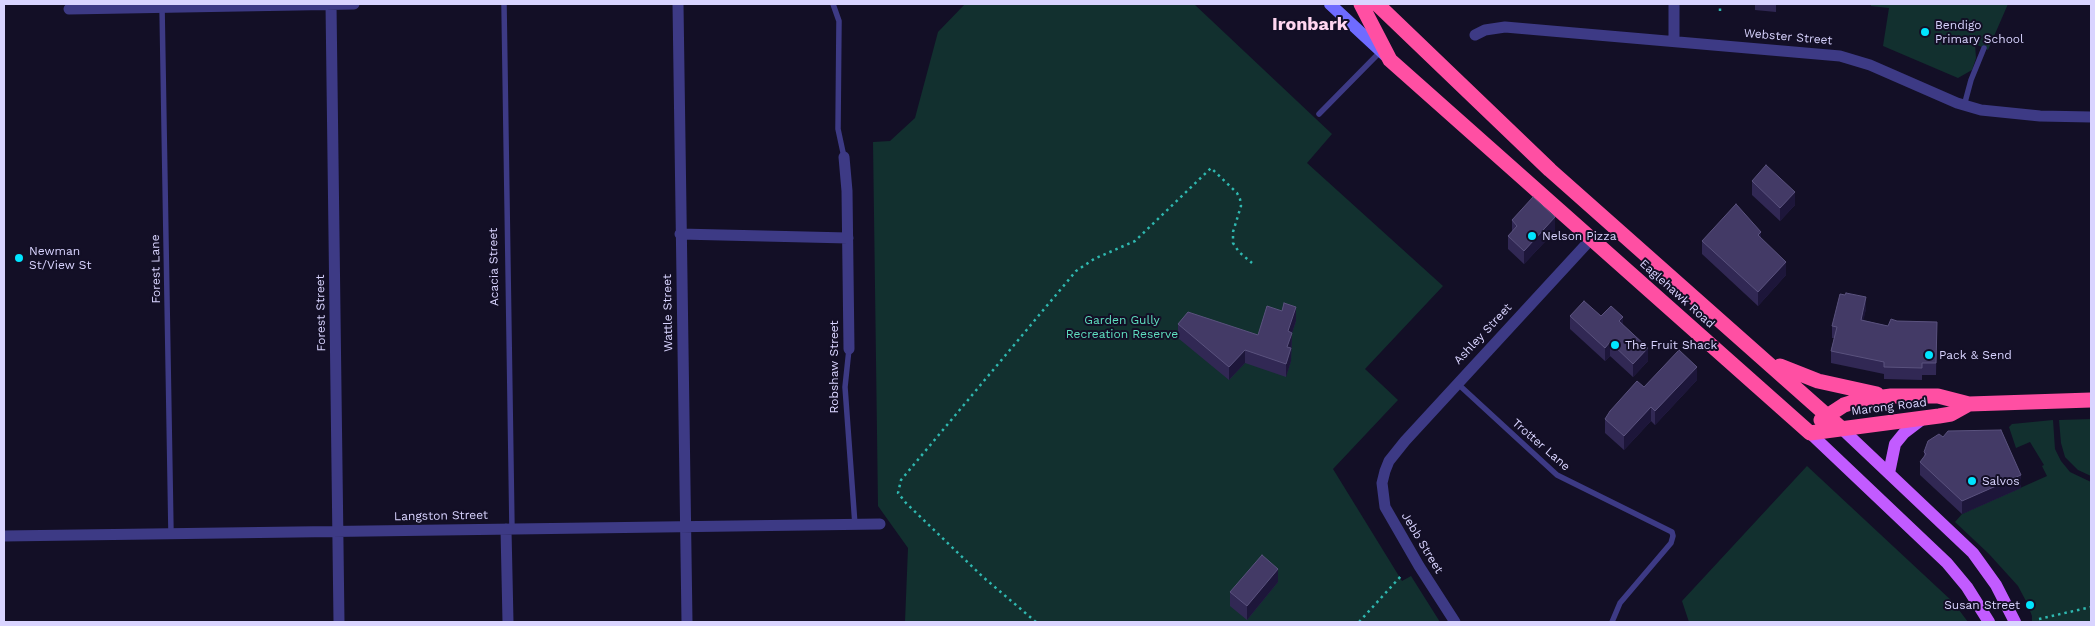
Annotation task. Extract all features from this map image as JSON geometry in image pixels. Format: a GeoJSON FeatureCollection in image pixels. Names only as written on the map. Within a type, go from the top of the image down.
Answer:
{"type":"FeatureCollection","features":[{"type":"Feature","properties":{"kind":"highway"},"geometry":{"type":"LineString","coordinates":[[1361,4],[1386,56]]}},
{"type":"Feature","properties":{"kind":"highway","name":"Eaglehawk Road"},"geometry":{"type":"LineString","coordinates":[[1377,4],[1550,170],[1841,428]]}},
{"type":"Feature","properties":{"kind":"highway"},"geometry":{"type":"LineString","coordinates":[[1388,4],[1395,20]]}},
{"type":"Feature","properties":{"kind":"highway","name":"Eaglehawk Road"},"geometry":{"type":"LineString","coordinates":[[1386,56],[1810,432]]}},
{"type":"Feature","properties":{"kind":"highway","name":"Ashley Street"},"geometry":{"type":"LineString","coordinates":[[1592,238],[1607,221]]}},
{"type":"Feature","properties":{"kind":"highway"},"geometry":{"type":"LineString","coordinates":[[1757,353],[1774,364],[1804,377],[1891,396]]}},
{"type":"Feature","properties":{"kind":"highway","name":"Marong Road"},"geometry":{"type":"LineString","coordinates":[[1810,432],[1827,415],[1852,403],[1891,396],[1938,396],[1969,404],[2091,400]]}},
{"type":"Feature","properties":{"kind":"highway","name":"Marong Road"},"geometry":{"type":"LineString","coordinates":[[1810,432],[1921,420],[1951,414],[1969,404]]}},
{"type":"Feature","properties":{"kind":"main road","name":"Eaglehawk Road"},"geometry":{"type":"LineString","coordinates":[[1330,4],[1386,56]]}},
{"type":"Feature","properties":{"kind":"main road"},"geometry":{"type":"LineString","coordinates":[[1889,473],[1895,444],[1904,433],[1921,420]]}},
{"type":"Feature","properties":{"kind":"main road","name":"Eaglehawk Road"},"geometry":{"type":"LineString","coordinates":[[1841,428],[1973,553],[1996,584],[2016,622]]}},
{"type":"Feature","properties":{"kind":"main road","name":"Eaglehawk Road"},"geometry":{"type":"LineString","coordinates":[[1810,432],[1947,563],[1967,587],[1989,622]]}},
{"type":"Feature","properties":{"kind":"street","name":"Forest Street"},"geometry":{"type":"LineString","coordinates":[[332,4],[339,622]]}},
{"type":"Feature","properties":{"kind":"street"},"geometry":{"type":"LineString","coordinates":[[69,9],[354,4]]}},
{"type":"Feature","properties":{"kind":"street","name":"Wattle Street"},"geometry":{"type":"LineString","coordinates":[[678,4],[687,622]]}},
{"type":"Feature","properties":{"kind":"street"},"geometry":{"type":"LineString","coordinates":[[1674,4],[1674,41]]}},
{"type":"Feature","properties":{"kind":"street","name":"Webster Street"},"geometry":{"type":"LineString","coordinates":[[1475,35],[1484,30],[1505,27],[1848,57],[1964,106],[1980,110],[2091,117]]}},
{"type":"Feature","properties":{"kind":"street","name":"Robshaw Street"},"geometry":{"type":"LineString","coordinates":[[844,157],[848,238],[849,349]]}},
{"type":"Feature","properties":{"kind":"street"},"geometry":{"type":"LineString","coordinates":[[680,234],[848,238]]}},
{"type":"Feature","properties":{"kind":"street","name":"Ashley Street"},"geometry":{"type":"LineString","coordinates":[[1385,471],[1396,452],[1592,238]]}},
{"type":"Feature","properties":{"kind":"street","name":"Jebb Street"},"geometry":{"type":"LineString","coordinates":[[1385,471],[1382,483],[1385,507],[1419,566],[1455,622]]}},
{"type":"Feature","properties":{"kind":"street","name":"Langston Street"},"geometry":{"type":"LineString","coordinates":[[4,536],[880,524]]}},
{"type":"Feature","properties":{"kind":"street","name":"Acacia Street"},"geometry":{"type":"LineString","coordinates":[[508,622],[509,529]]}},
{"type":"Feature","properties":{"kind":"lane","name":"Acacia Street"},"geometry":{"type":"LineString","coordinates":[[504,4],[509,529]]}},
{"type":"Feature","properties":{"kind":"lane","name":"Robshaw Street"},"geometry":{"type":"LineString","coordinates":[[833,4],[839,21],[838,129],[844,157]]}},
{"type":"Feature","properties":{"kind":"lane","name":"Forest Lane"},"geometry":{"type":"LineString","coordinates":[[162,6],[170,533]]}},
{"type":"Feature","properties":{"kind":"lane"},"geometry":{"type":"LineString","coordinates":[[1964,106],[1971,80],[1984,48]]}},
{"type":"Feature","properties":{"kind":"lane"},"geometry":{"type":"LineString","coordinates":[[1319,114],[1386,56]]}},
{"type":"Feature","properties":{"kind":"lane","name":"Robshaw Street"},"geometry":{"type":"LineString","coordinates":[[849,349],[845,387],[855,525]]}},
{"type":"Feature","properties":{"kind":"lane","name":"Trotter Lane"},"geometry":{"type":"LineString","coordinates":[[1458,384],[1556,475],[1670,531],[1673,536],[1669,546],[1620,603],[1612,622]]}},
{"type":"Feature","properties":{"kind":"path"},"geometry":{"type":"LineString","coordinates":[[1720,4],[1720,11]]}},
{"type":"Feature","properties":{"kind":"path"},"geometry":{"type":"LineString","coordinates":[[1036,622],[990,583],[906,503],[898,493],[898,487],[902,480],[1076,271],[1094,259],[1135,241],[1211,168],[1237,193],[1240,199],[1241,206],[1233,232],[1233,243],[1239,252],[1252,263]]}},
{"type":"Feature","properties":{"kind":"path"},"geometry":{"type":"LineString","coordinates":[[1359,622],[1401,576]]}},
{"type":"Feature","properties":{"kind":"path"},"geometry":{"type":"LineString","coordinates":[[2040,619],[2091,607]]}},
{"type":"Feature","properties":{"kind":"green space","name":"Garden Gully Recreation Reserve"},"geometry":{"type":"Polygon","coordinates":[[[965,4],[1194,4],[1332,134],[1307,163],[1443,286],[1365,369],[1398,400],[1333,469],[1402,581],[1411,576],[1440,622],[905,622],[908,548],[878,506],[873,142],[890,141],[915,118],[938,32],[965,4]]]}},
{"type":"Feature","properties":{"kind":"green space","name":"Bendigo Primary School"},"geometry":{"type":"Polygon","coordinates":[[[1871,4],[2008,4],[1988,50],[1975,44],[1976,58],[1972,70],[1958,78],[1883,46],[1889,8],[1871,6],[1871,4]]]}},
{"type":"Feature","properties":{"kind":"green space"},"geometry":{"type":"Polygon","coordinates":[[[2091,419],[2091,476],[2078,470],[2065,457],[2061,443],[2059,420],[2091,419]]]}},
{"type":"Feature","properties":{"kind":"green space"},"geometry":{"type":"Polygon","coordinates":[[[2053,420],[2055,449],[2061,461],[2070,472],[2091,482],[2091,622],[2032,622],[2032,616],[2027,603],[2018,586],[1989,554],[1955,522],[1962,514],[2047,476],[2042,466],[2044,465],[2030,442],[2016,448],[2009,427],[2012,424],[2053,420]]]}},
{"type":"Feature","properties":{"kind":"green space"},"geometry":{"type":"Polygon","coordinates":[[[1807,466],[1953,602],[1968,622],[1689,622],[1682,601],[1807,466]]]}},
{"type":"Feature","properties":{"kind":"building"},"geometry":{"type":"Polygon","coordinates":[[[1766,165],[1795,192],[1780,208],[1752,181],[1766,165]]]}},
{"type":"Feature","properties":{"kind":"building"},"geometry":{"type":"Polygon","coordinates":[[[1533,197],[1555,217],[1524,251],[1508,236],[1517,226],[1512,220],[1533,197]]]}},
{"type":"Feature","properties":{"kind":"building"},"geometry":{"type":"Polygon","coordinates":[[[1736,204],[1761,232],[1758,235],[1786,262],[1758,292],[1702,241],[1736,204]]]}},
{"type":"Feature","properties":{"kind":"building"},"geometry":{"type":"Polygon","coordinates":[[[1846,293],[1866,297],[1861,320],[1888,326],[1891,319],[1897,321],[1937,322],[1936,363],[1922,363],[1922,368],[1884,367],[1884,362],[1831,351],[1837,327],[1832,326],[1840,294],[1845,295],[1846,293]]]}},
{"type":"Feature","properties":{"kind":"building"},"geometry":{"type":"Polygon","coordinates":[[[1584,301],[1601,316],[1611,306],[1623,317],[1619,321],[1648,348],[1633,364],[1610,342],[1605,348],[1570,316],[1584,301]]]}},
{"type":"Feature","properties":{"kind":"building"},"geometry":{"type":"Polygon","coordinates":[[[1284,303],[1296,307],[1288,331],[1292,333],[1287,347],[1291,348],[1286,364],[1245,350],[1229,367],[1178,324],[1188,312],[1258,335],[1267,306],[1282,311],[1284,303]]]}},
{"type":"Feature","properties":{"kind":"building"},"geometry":{"type":"Polygon","coordinates":[[[1679,350],[1697,367],[1655,411],[1651,407],[1624,436],[1605,419],[1610,411],[1637,381],[1644,387],[1679,350]]]}},
{"type":"Feature","properties":{"kind":"building","name":"Salvos"},"geometry":{"type":"Polygon","coordinates":[[[2001,430],[2021,475],[1962,501],[1920,462],[1926,454],[1924,452],[1928,441],[1939,434],[1943,437],[1948,431],[2001,430]]]}},
{"type":"Feature","properties":{"kind":"building"},"geometry":{"type":"Polygon","coordinates":[[[1262,555],[1278,569],[1247,606],[1230,592],[1262,555]]]}},
{"type":"Feature","properties":{"kind":"place","name":"Bendigo Primary School"},"geometry":{"type":"Point","coordinates":[1925,32]}},
{"type":"Feature","properties":{"kind":"place","name":"Nelson Pizza"},"geometry":{"type":"Point","coordinates":[1532,236]}},
{"type":"Feature","properties":{"kind":"place","name":"Newman St/View St"},"geometry":{"type":"Point","coordinates":[19,258]}},
{"type":"Feature","properties":{"kind":"place","name":"The Fruit Shack"},"geometry":{"type":"Point","coordinates":[1615,345]}},
{"type":"Feature","properties":{"kind":"place","name":"Pack & Send"},"geometry":{"type":"Point","coordinates":[1929,355]}},
{"type":"Feature","properties":{"kind":"place","name":"Salvos"},"geometry":{"type":"Point","coordinates":[1972,481]}},
{"type":"Feature","properties":{"kind":"place","name":"Susan Street"},"geometry":{"type":"Point","coordinates":[2030,605]}},
{"type":"Feature","properties":{"kind":"district","name":"Ironbark"},"geometry":{"type":"Point","coordinates":[1310,25]}}]}
